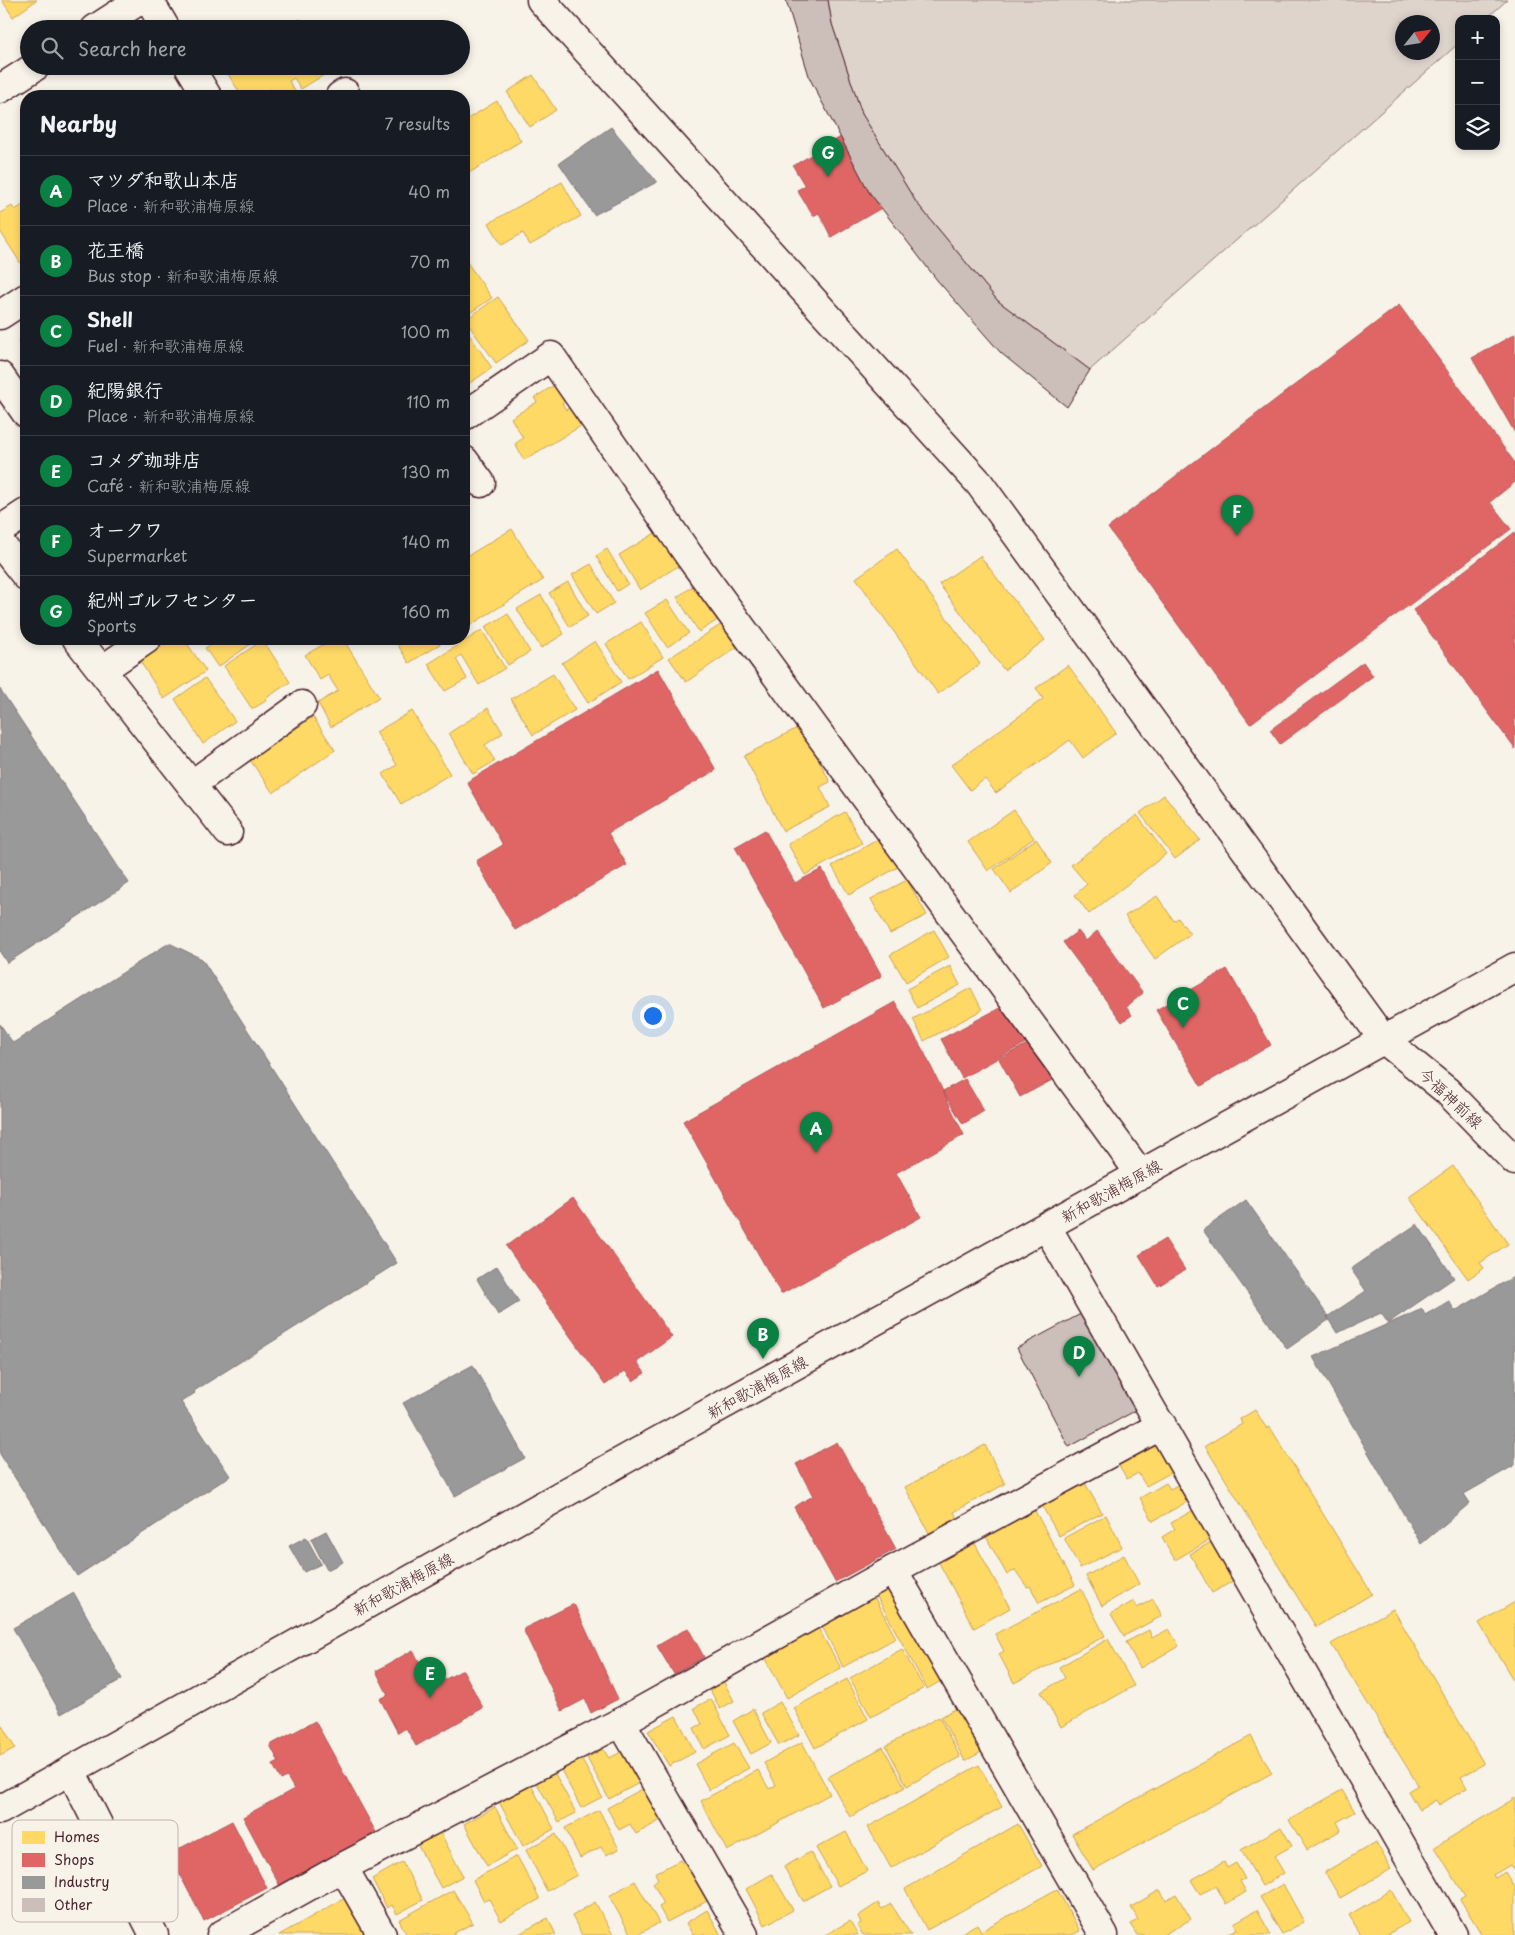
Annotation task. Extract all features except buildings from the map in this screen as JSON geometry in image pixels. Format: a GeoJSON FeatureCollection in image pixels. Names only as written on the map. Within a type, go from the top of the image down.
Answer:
{"type":"FeatureCollection","features":[{"type":"Feature","properties":{"kind":"street"},"geometry":{"type":"LineString","coordinates":[[109,20],[140,0]]}},
{"type":"Feature","properties":{"kind":"street"},"geometry":{"type":"LineString","coordinates":[[149,0],[161,20]]}},
{"type":"Feature","properties":{"kind":"street","name":"今福神前線"},"geometry":{"type":"LineString","coordinates":[[541,0],[979,484],[1383,1039],[1447,1091],[1515,1160]]}},
{"type":"Feature","properties":{"kind":"street"},"geometry":{"type":"LineString","coordinates":[[0,89],[22,75]]}},
{"type":"Feature","properties":{"kind":"street"},"geometry":{"type":"LineString","coordinates":[[194,75],[203,90]]}},
{"type":"Feature","properties":{"kind":"street"},"geometry":{"type":"LineString","coordinates":[[0,315],[20,302]]}},
{"type":"Feature","properties":{"kind":"street"},"geometry":{"type":"LineString","coordinates":[[470,412],[551,356],[690,557],[1141,1175]]}},
{"type":"Feature","properties":{"kind":"street"},"geometry":{"type":"LineString","coordinates":[[0,376],[20,404]]}},
{"type":"Feature","properties":{"kind":"street"},"geometry":{"type":"LineString","coordinates":[[470,468],[481,484]]}},
{"type":"Feature","properties":{"kind":"street"},"geometry":{"type":"LineString","coordinates":[[0,530],[20,517]]}},
{"type":"Feature","properties":{"kind":"street"},"geometry":{"type":"LineString","coordinates":[[0,543],[20,568]]}},
{"type":"Feature","properties":{"kind":"street"},"geometry":{"type":"LineString","coordinates":[[82,645],[228,832]]}},
{"type":"Feature","properties":{"kind":"street"},"geometry":{"type":"LineString","coordinates":[[102,670],[138,645]]}},
{"type":"Feature","properties":{"kind":"street"},"geometry":{"type":"LineString","coordinates":[[191,785],[302,705]]}},
{"type":"Feature","properties":{"kind":"street","name":"新和歌浦梅原線"},"geometry":{"type":"LineString","coordinates":[[0,1810],[638,1452],[1515,967]]}},
{"type":"Feature","properties":{"kind":"street"},"geometry":{"type":"LineString","coordinates":[[1047,1227],[1453,1935]]}},
{"type":"Feature","properties":{"kind":"street"},"geometry":{"type":"LineString","coordinates":[[221,1935],[343,1867],[621,1722],[893,1570],[1162,1425]]}},
{"type":"Feature","properties":{"kind":"street"},"geometry":{"type":"LineString","coordinates":[[893,1570],[1104,1935]]}},
{"type":"Feature","properties":{"kind":"street"},"geometry":{"type":"LineString","coordinates":[[621,1722],[744,1935]]}},
{"type":"Feature","properties":{"kind":"street"},"geometry":{"type":"LineString","coordinates":[[71,1771],[96,1820]]}},
{"type":"Feature","properties":{"kind":"street"},"geometry":{"type":"LineString","coordinates":[[343,1867],[382,1935]]}},
{"type":"Feature","properties":{"kind":"street"},"geometry":{"type":"LineString","coordinates":[[147,1922],[154,1935]]}},
{"type":"Feature","properties":{"kind":"shaded area"},"geometry":{"type":"Polygon","coordinates":[[[828,0],[1507,0],[1490,15],[1455,15],[1455,47],[1440,60],[1440,15],[1395,15],[1395,60],[1440,60],[1090,370],[998,301],[916,202],[862,114],[832,24],[828,0]]]}},
{"type":"Feature","properties":{"kind":"place","name":"紀州ゴルフセンター"},"geometry":{"type":"Point","coordinates":[828,177]}},
{"type":"Feature","properties":{"kind":"place","name":"オークワ"},"geometry":{"type":"Point","coordinates":[1237,536]}},
{"type":"Feature","properties":{"kind":"place","name":"Shell"},"geometry":{"type":"Point","coordinates":[1183,1028]}},
{"type":"Feature","properties":{"kind":"place","name":"マツダ和歌山本店"},"geometry":{"type":"Point","coordinates":[816,1153]}},
{"type":"Feature","properties":{"kind":"place","name":"花王橋"},"geometry":{"type":"Point","coordinates":[763,1359]}},
{"type":"Feature","properties":{"kind":"place","name":"紀陽銀行"},"geometry":{"type":"Point","coordinates":[1079,1377]}},
{"type":"Feature","properties":{"kind":"place","name":"コメダ珈琲店"},"geometry":{"type":"Point","coordinates":[430,1698]}}]}
